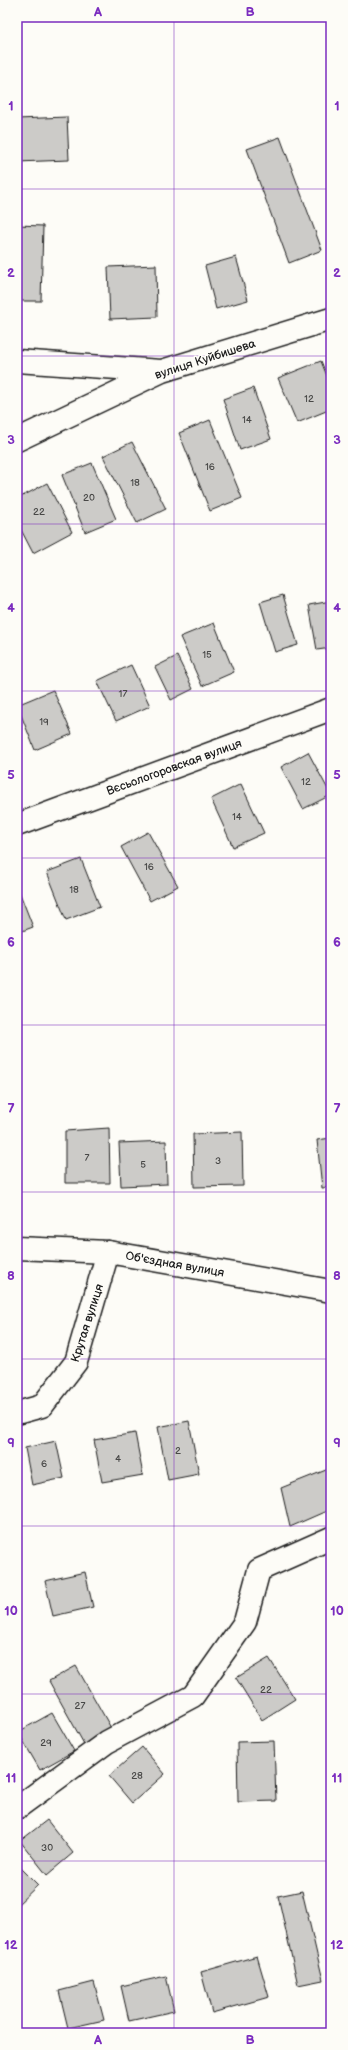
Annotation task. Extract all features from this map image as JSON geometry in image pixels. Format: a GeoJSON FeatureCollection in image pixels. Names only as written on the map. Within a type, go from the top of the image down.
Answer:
{"type":"FeatureCollection","features":[{"type":"Feature","properties":{"kind":"street","name":"вулиця Куйбишева"},"geometry":{"type":"LineString","coordinates":[[17,440],[162,371],[331,319]]}},
{"type":"Feature","properties":{"kind":"street"},"geometry":{"type":"LineString","coordinates":[[17,361],[162,371]]}},
{"type":"Feature","properties":{"kind":"street","name":"Вєсьологоровская вулиця"},"geometry":{"type":"LineString","coordinates":[[17,825],[331,709]]}},
{"type":"Feature","properties":{"kind":"street","name":"Об'єздная вулиця"},"geometry":{"type":"LineString","coordinates":[[17,1248],[108,1252],[331,1291]]}},
{"type":"Feature","properties":{"kind":"street","name":"Крутая вулиця"},"geometry":{"type":"LineString","coordinates":[[17,1413],[42,1406],[76,1362],[108,1252]]}},
{"type":"Feature","properties":{"kind":"street"},"geometry":{"type":"LineString","coordinates":[[17,1808],[107,1742],[193,1696],[244,1622],[259,1570],[331,1538]]}},
{"type":"Feature","properties":{"kind":"building"},"geometry":{"type":"Polygon","coordinates":[[[67,117],[69,160],[17,162],[17,119],[67,117]]]}},
{"type":"Feature","properties":{"kind":"building"},"geometry":{"type":"Polygon","coordinates":[[[280,137],[322,250],[289,263],[247,149],[280,137]]]}},
{"type":"Feature","properties":{"kind":"building"},"geometry":{"type":"Polygon","coordinates":[[[17,225],[43,226],[41,301],[17,301],[17,225]]]}},
{"type":"Feature","properties":{"kind":"building"},"geometry":{"type":"Polygon","coordinates":[[[236,257],[248,300],[216,309],[205,266],[236,257]]]}},
{"type":"Feature","properties":{"kind":"building"},"geometry":{"type":"Polygon","coordinates":[[[156,265],[157,317],[110,319],[108,267],[156,265]]]}},
{"type":"Feature","properties":{"kind":"building"},"geometry":{"type":"Polygon","coordinates":[[[321,361],[331,386],[331,409],[297,423],[278,378],[321,361]]]}},
{"type":"Feature","properties":{"kind":"building"},"geometry":{"type":"Polygon","coordinates":[[[253,388],[271,439],[240,450],[223,399],[253,388]]]}},
{"type":"Feature","properties":{"kind":"building"},"geometry":{"type":"Polygon","coordinates":[[[210,420],[242,498],[210,511],[179,433],[210,420]]]}},
{"type":"Feature","properties":{"kind":"building"},"geometry":{"type":"Polygon","coordinates":[[[132,442],[166,509],[137,523],[103,456],[132,442]]]}},
{"type":"Feature","properties":{"kind":"building"},"geometry":{"type":"Polygon","coordinates":[[[92,463],[116,519],[85,532],[62,475],[92,463]]]}},
{"type":"Feature","properties":{"kind":"building"},"geometry":{"type":"Polygon","coordinates":[[[47,483],[72,532],[33,553],[17,522],[17,499],[47,483]]]}},
{"type":"Feature","properties":{"kind":"building"},"geometry":{"type":"Polygon","coordinates":[[[283,595],[298,645],[275,652],[260,602],[283,595]]]}},
{"type":"Feature","properties":{"kind":"building"},"geometry":{"type":"Polygon","coordinates":[[[331,601],[331,648],[317,650],[309,605],[331,601]]]}},
{"type":"Feature","properties":{"kind":"building"},"geometry":{"type":"Polygon","coordinates":[[[214,623],[234,672],[202,686],[180,637],[214,623]]]}},
{"type":"Feature","properties":{"kind":"building"},"geometry":{"type":"Polygon","coordinates":[[[177,656],[193,689],[171,700],[155,667],[177,656]]]}},
{"type":"Feature","properties":{"kind":"building"},"geometry":{"type":"Polygon","coordinates":[[[131,665],[150,706],[116,721],[97,681],[131,665]]]}},
{"type":"Feature","properties":{"kind":"building"},"geometry":{"type":"Polygon","coordinates":[[[53,690],[72,734],[35,750],[17,705],[53,690]]]}},
{"type":"Feature","properties":{"kind":"building"},"geometry":{"type":"Polygon","coordinates":[[[308,752],[331,795],[303,809],[281,767],[308,752]]]}},
{"type":"Feature","properties":{"kind":"building"},"geometry":{"type":"Polygon","coordinates":[[[241,784],[264,833],[233,847],[211,799],[241,784]]]}},
{"type":"Feature","properties":{"kind":"building"},"geometry":{"type":"Polygon","coordinates":[[[148,832],[178,886],[150,901],[121,847],[148,832]]]}},
{"type":"Feature","properties":{"kind":"building"},"geometry":{"type":"Polygon","coordinates":[[[81,859],[100,907],[66,920],[47,872],[81,859]]]}},
{"type":"Feature","properties":{"kind":"building"},"geometry":{"type":"Polygon","coordinates":[[[17,886],[33,927],[17,933],[17,886]]]}},
{"type":"Feature","properties":{"kind":"building"},"geometry":{"type":"Polygon","coordinates":[[[109,1128],[110,1183],[65,1183],[65,1131],[109,1128]]]}},
{"type":"Feature","properties":{"kind":"building"},"geometry":{"type":"Polygon","coordinates":[[[242,1132],[243,1186],[194,1187],[193,1134],[242,1132]]]}},
{"type":"Feature","properties":{"kind":"building"},"geometry":{"type":"Polygon","coordinates":[[[331,1138],[331,1187],[322,1188],[317,1140],[331,1138]]]}},
{"type":"Feature","properties":{"kind":"building"},"geometry":{"type":"Polygon","coordinates":[[[166,1141],[167,1184],[121,1186],[119,1143],[166,1141]]]}},
{"type":"Feature","properties":{"kind":"building"},"geometry":{"type":"Polygon","coordinates":[[[189,1421],[199,1474],[168,1480],[158,1427],[189,1421]]]}},
{"type":"Feature","properties":{"kind":"building"},"geometry":{"type":"Polygon","coordinates":[[[135,1433],[143,1475],[102,1482],[94,1440],[135,1433]]]}},
{"type":"Feature","properties":{"kind":"building"},"geometry":{"type":"Polygon","coordinates":[[[56,1441],[64,1478],[32,1485],[25,1448],[56,1441]]]}},
{"type":"Feature","properties":{"kind":"building"},"geometry":{"type":"Polygon","coordinates":[[[331,1468],[331,1509],[290,1527],[281,1488],[331,1468]]]}},
{"type":"Feature","properties":{"kind":"building"},"geometry":{"type":"Polygon","coordinates":[[[85,1572],[93,1607],[53,1616],[45,1581],[85,1572]]]}},
{"type":"Feature","properties":{"kind":"building"},"geometry":{"type":"Polygon","coordinates":[[[269,1658],[295,1699],[262,1720],[236,1678],[269,1658]]]}},
{"type":"Feature","properties":{"kind":"building"},"geometry":{"type":"Polygon","coordinates":[[[76,1666],[111,1728],[84,1744],[49,1681],[76,1666]]]}},
{"type":"Feature","properties":{"kind":"building"},"geometry":{"type":"Polygon","coordinates":[[[52,1713],[74,1751],[40,1770],[18,1732],[52,1713]]]}},
{"type":"Feature","properties":{"kind":"building"},"geometry":{"type":"Polygon","coordinates":[[[274,1741],[276,1801],[238,1802],[237,1742],[274,1741]]]}},
{"type":"Feature","properties":{"kind":"building"},"geometry":{"type":"Polygon","coordinates":[[[142,1747],[165,1774],[132,1803],[109,1776],[142,1747]]]}},
{"type":"Feature","properties":{"kind":"building"},"geometry":{"type":"Polygon","coordinates":[[[47,1820],[73,1853],[47,1875],[20,1841],[47,1820]]]}},
{"type":"Feature","properties":{"kind":"building"},"geometry":{"type":"Polygon","coordinates":[[[17,1864],[38,1885],[17,1905],[17,1864]]]}},
{"type":"Feature","properties":{"kind":"building"},"geometry":{"type":"Polygon","coordinates":[[[302,1891],[323,1980],[298,1985],[278,1896],[302,1891]]]}},
{"type":"Feature","properties":{"kind":"building"},"geometry":{"type":"Polygon","coordinates":[[[331,1926],[331,1944],[328,1927],[331,1926]]]}},
{"type":"Feature","properties":{"kind":"building"},"geometry":{"type":"Polygon","coordinates":[[[257,1956],[269,1997],[212,2013],[201,1972],[257,1956]]]}},
{"type":"Feature","properties":{"kind":"building"},"geometry":{"type":"Polygon","coordinates":[[[166,1976],[174,2011],[129,2021],[121,1986],[166,1976]]]}},
{"type":"Feature","properties":{"kind":"building"},"geometry":{"type":"Polygon","coordinates":[[[94,1982],[104,2020],[68,2028],[59,1991],[94,1982]]]}}]}
